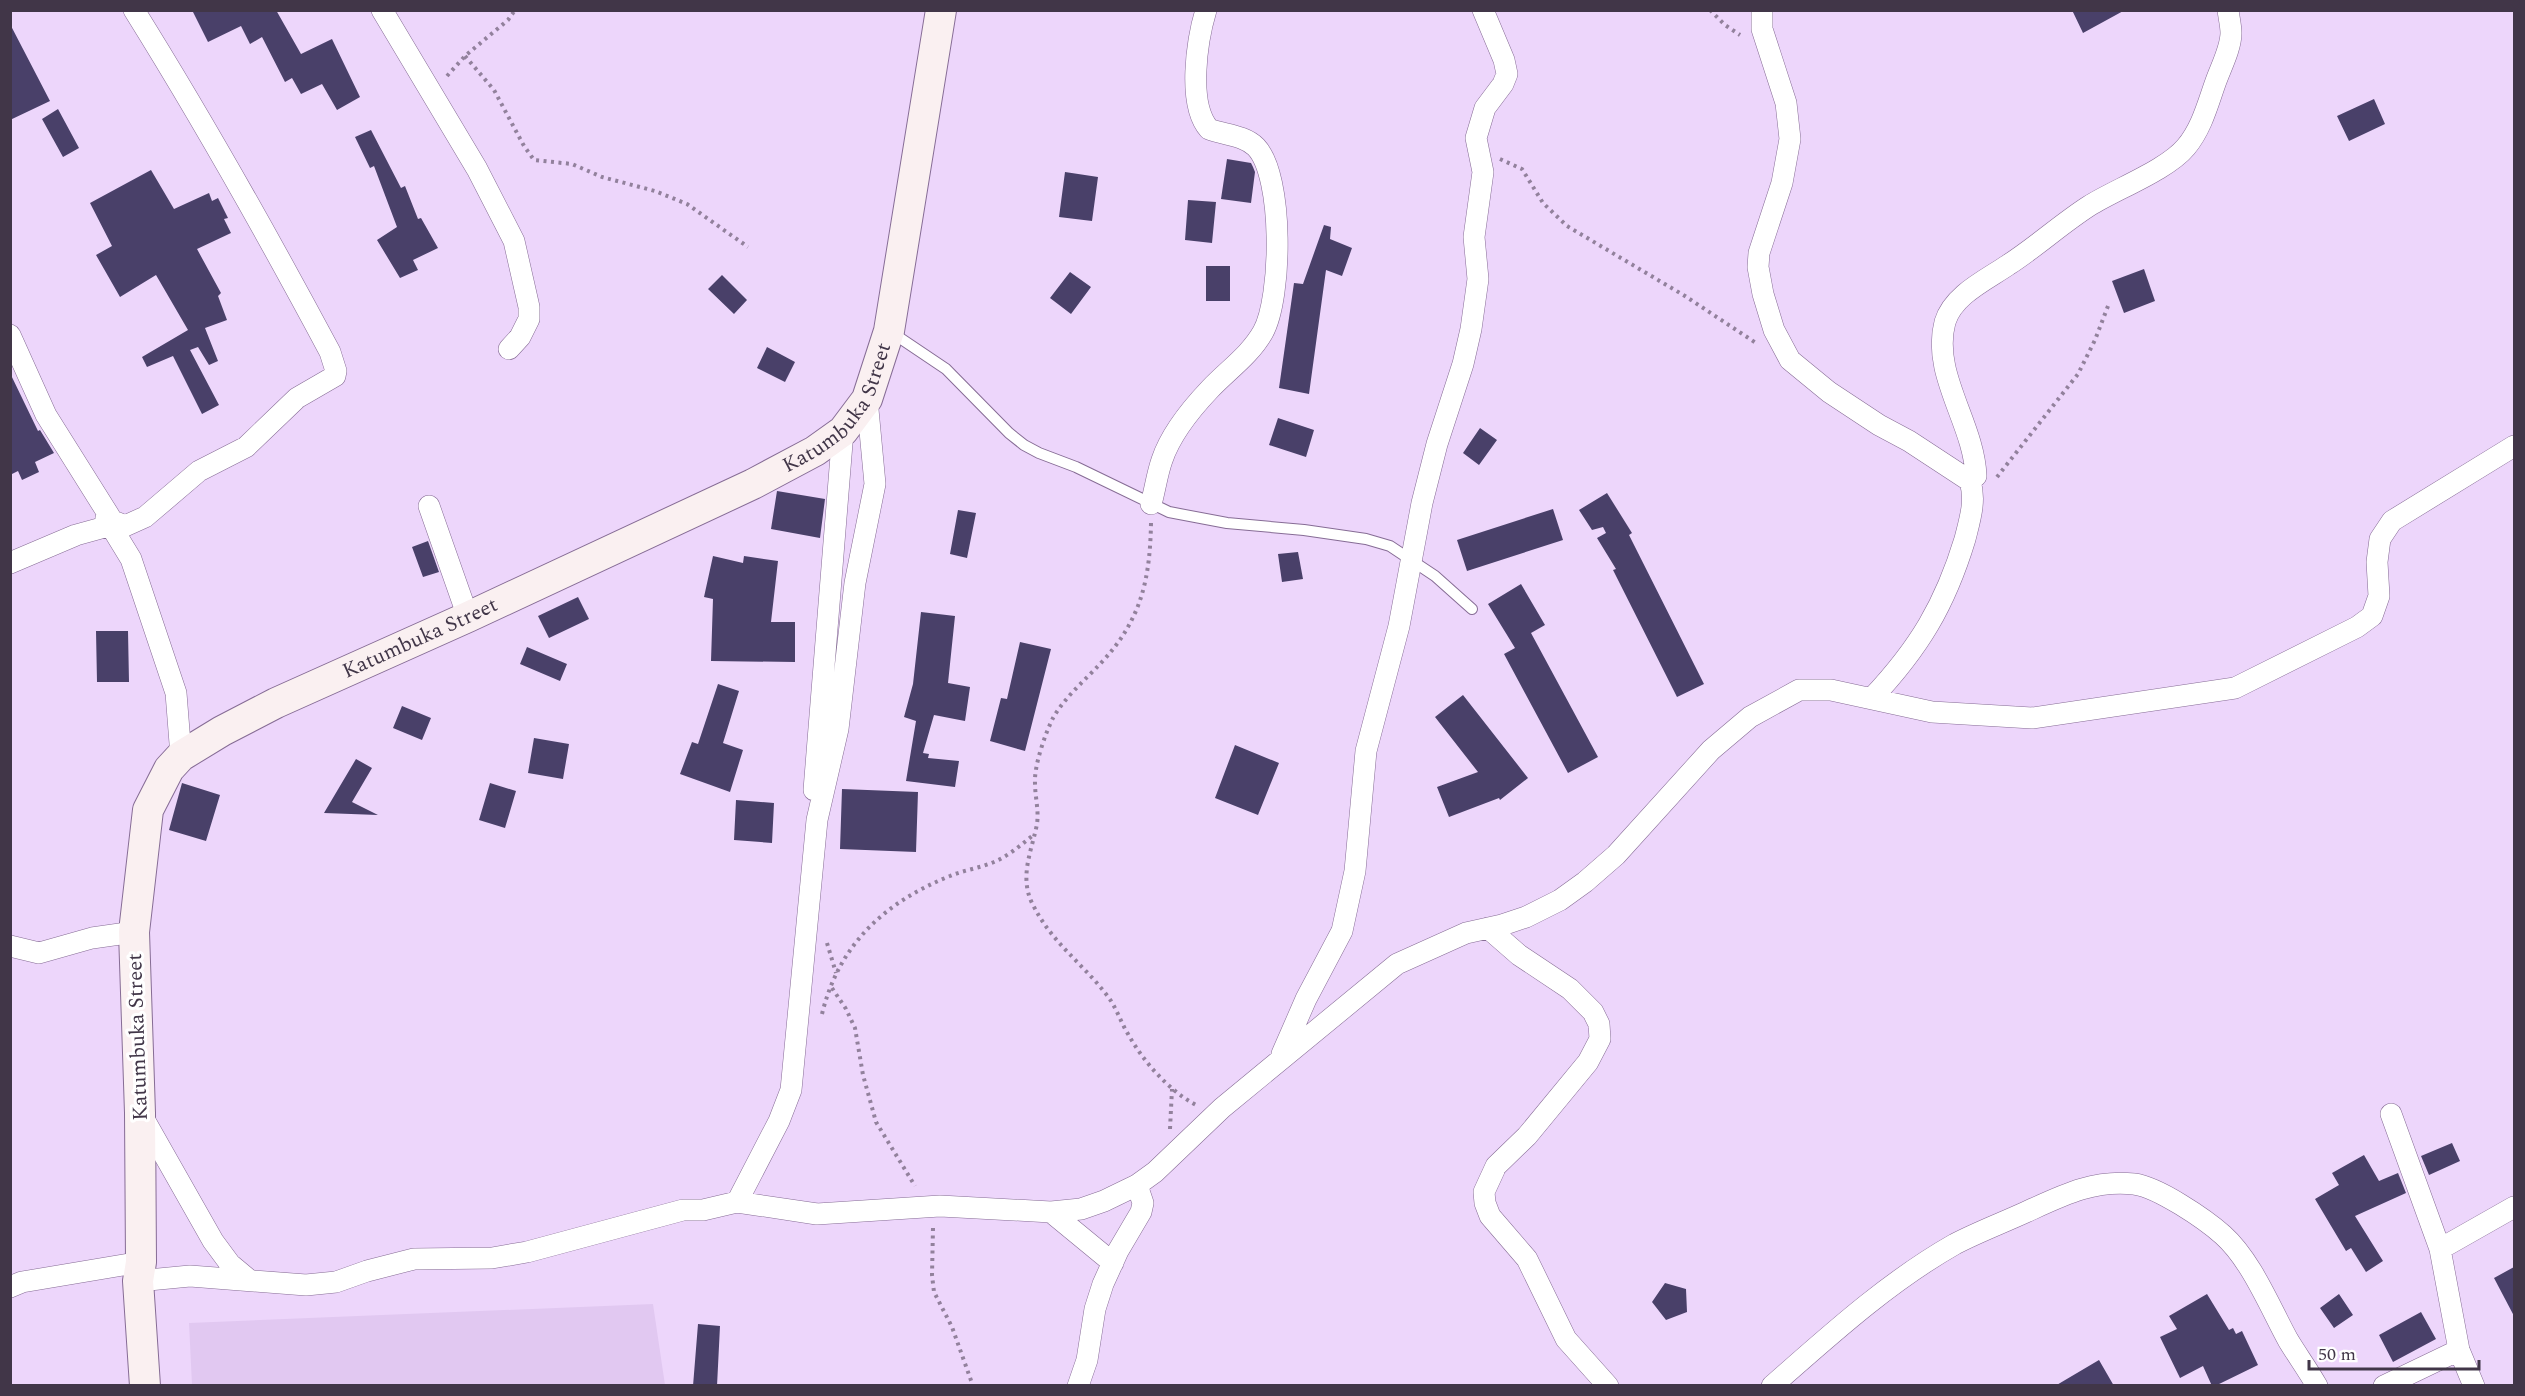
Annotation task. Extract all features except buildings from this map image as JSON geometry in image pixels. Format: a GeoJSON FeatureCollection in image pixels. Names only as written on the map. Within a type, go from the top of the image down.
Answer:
{"type":"FeatureCollection","features":[{"type":"Feature","properties":{"kind":"main road","name":"Katumbuka Street"},"geometry":{"type":"LineString","coordinates":[[145,1386],[140,1271],[141,1113],[135,932],[148,810],[169,769],[182,756],[222,731],[276,703],[468,617],[753,484],[815,451],[843,431],[867,399],[888,331],[941,10]]}},
{"type":"Feature","properties":{"kind":"street"},"geometry":{"type":"LineString","coordinates":[[106,518],[125,526],[140,520],[194,475],[256,440],[291,403],[331,380],[336,371],[330,352],[263,228],[202,120],[134,10]]}},
{"type":"Feature","properties":{"kind":"street"},"geometry":{"type":"LineString","coordinates":[[382,10],[498,207],[514,241],[529,307],[529,319],[520,337],[510,349]]}},
{"type":"Feature","properties":{"kind":"street"},"geometry":{"type":"LineString","coordinates":[[1151,504],[1162,459],[1176,431],[1204,396],[1241,360],[1262,334],[1269,320],[1276,293],[1275,215],[1270,179],[1264,159],[1253,144],[1236,136],[1209,129],[1200,111],[1196,69],[1200,34],[1206,10]]}},
{"type":"Feature","properties":{"kind":"street"},"geometry":{"type":"LineString","coordinates":[[1279,1059],[1342,931],[1355,871],[1366,751],[1399,626],[1437,444],[1463,364],[1471,329],[1478,279],[1474,237],[1483,181],[1476,138],[1483,113],[1503,84],[1507,74],[1504,60],[1483,10]]}},
{"type":"Feature","properties":{"kind":"street"},"geometry":{"type":"LineString","coordinates":[[1762,10],[1762,29],[1786,103],[1790,139],[1782,183],[1759,253],[1758,267],[1762,294],[1773,330],[1791,360],[1845,402],[1970,481],[1974,495],[1972,511],[1953,575],[1936,615],[1899,669],[1872,698]]}},
{"type":"Feature","properties":{"kind":"street"},"geometry":{"type":"LineString","coordinates":[[1970,481],[1976,476],[1972,442],[1942,357],[1943,331],[1952,307],[1967,293],[2028,253],[2085,208],[2163,165],[2186,148],[2201,123],[2232,34],[2228,10]]}},
{"type":"Feature","properties":{"kind":"street"},"geometry":{"type":"LineString","coordinates":[[10,563],[76,535],[105,527],[106,518],[110,517],[46,415],[12,342]]}},
{"type":"Feature","properties":{"kind":"street"},"geometry":{"type":"LineString","coordinates":[[737,1202],[788,1102],[793,1079],[817,820],[838,729],[855,583],[875,484],[867,399]]}},
{"type":"Feature","properties":{"kind":"street"},"geometry":{"type":"LineString","coordinates":[[737,1202],[789,1088],[843,431]]}},
{"type":"Feature","properties":{"kind":"street"},"geometry":{"type":"LineString","coordinates":[[10,1287],[22,1282],[140,1271],[306,1285],[336,1282],[367,1270],[414,1259],[510,1256],[683,1210],[703,1210],[737,1202],[817,1214],[925,1207],[1051,1212],[1081,1209],[1137,1185],[1155,1172],[1172,1153],[1279,1059],[1398,964],[1466,933],[1526,917],[1560,900],[1585,882],[1616,855],[1694,766],[1750,717],[1771,704],[1804,689],[1831,690],[1872,698],[1905,708],[1932,712],[2032,718],[2235,688],[2357,627],[2373,616],[2379,596],[2377,562],[2380,539],[2392,521],[2514,446]]}},
{"type":"Feature","properties":{"kind":"street"},"geometry":{"type":"LineString","coordinates":[[429,506],[468,617]]}},
{"type":"Feature","properties":{"kind":"street"},"geometry":{"type":"LineString","coordinates":[[106,518],[131,559],[155,627],[176,693],[182,756]]}},
{"type":"Feature","properties":{"kind":"street"},"geometry":{"type":"LineString","coordinates":[[1488,928],[1519,955],[1570,989],[1593,1012],[1599,1024],[1600,1040],[1588,1062],[1527,1136],[1496,1166],[1484,1192],[1490,1216],[1527,1259],[1566,1339],[1608,1386]]}},
{"type":"Feature","properties":{"kind":"street"},"geometry":{"type":"LineString","coordinates":[[10,963],[92,938],[135,932]]}},
{"type":"Feature","properties":{"kind":"street"},"geometry":{"type":"LineString","coordinates":[[10,946],[39,953]]}},
{"type":"Feature","properties":{"kind":"street"},"geometry":{"type":"LineString","coordinates":[[141,1113],[213,1241],[230,1264],[248,1279]]}},
{"type":"Feature","properties":{"kind":"street"},"geometry":{"type":"LineString","coordinates":[[2391,1114],[2440,1250],[2459,1350],[2474,1386]]}},
{"type":"Feature","properties":{"kind":"street"},"geometry":{"type":"LineString","coordinates":[[1772,1386],[1868,1303],[1915,1269],[1953,1246],[2068,1192],[2093,1185],[2116,1183],[2145,1186],[2192,1212],[2225,1237],[2244,1263],[2317,1386]]}},
{"type":"Feature","properties":{"kind":"street"},"geometry":{"type":"LineString","coordinates":[[1078,1386],[1087,1360],[1095,1309],[1113,1263],[1141,1212],[1143,1203],[1137,1185]]}},
{"type":"Feature","properties":{"kind":"street"},"geometry":{"type":"LineString","coordinates":[[2440,1250],[2514,1207]]}},
{"type":"Feature","properties":{"kind":"street"},"geometry":{"type":"LineString","coordinates":[[1051,1212],[1113,1263]]}},
{"type":"Feature","properties":{"kind":"street"},"geometry":{"type":"LineString","coordinates":[[2385,1386],[2459,1350]]}},
{"type":"Feature","properties":{"kind":"lane"},"geometry":{"type":"LineString","coordinates":[[888,331],[946,369],[1024,445],[1076,467],[1151,504],[1189,517],[1304,530],[1366,539],[1390,546],[1435,576],[1472,609]]}},
{"type":"Feature","properties":{"kind":"path"},"geometry":{"type":"LineString","coordinates":[[431,90],[465,56],[508,20],[515,10]]}},
{"type":"Feature","properties":{"kind":"path"},"geometry":{"type":"LineString","coordinates":[[1710,10],[1725,26],[1752,42],[1766,47]]}},
{"type":"Feature","properties":{"kind":"path"},"geometry":{"type":"LineString","coordinates":[[465,56],[494,90],[524,146],[534,159],[572,164],[602,177],[655,190],[687,204],[748,247]]}},
{"type":"Feature","properties":{"kind":"path"},"geometry":{"type":"LineString","coordinates":[[1480,155],[1495,157],[1522,169],[1551,213],[1581,236],[1684,296],[1780,359],[1791,360]]}},
{"type":"Feature","properties":{"kind":"path"},"geometry":{"type":"LineString","coordinates":[[1972,511],[2013,455],[2078,374],[2095,340],[2108,306]]}},
{"type":"Feature","properties":{"kind":"path"},"geometry":{"type":"LineString","coordinates":[[1151,504],[1150,559],[1143,591],[1135,613],[1104,659],[1054,716],[1035,773],[1038,816],[1029,849],[1028,887],[1038,914],[1064,950],[1108,996],[1128,1034],[1172,1089],[1196,1106],[1212,1111],[1222,1108]]}},
{"type":"Feature","properties":{"kind":"path"},"geometry":{"type":"LineString","coordinates":[[820,1021],[849,949],[875,919],[919,890],[952,875],[994,862],[1033,836]]}},
{"type":"Feature","properties":{"kind":"path"},"geometry":{"type":"LineString","coordinates":[[832,988],[855,1028],[863,1075],[876,1122],[926,1205],[934,1235],[932,1275],[934,1292],[952,1327],[973,1386]]}},
{"type":"Feature","properties":{"kind":"path"},"geometry":{"type":"LineString","coordinates":[[1172,1089],[1170,1108],[1172,1153]]}},
{"type":"Feature","properties":{"kind":"shaded area"},"geometry":{"type":"Polygon","coordinates":[[[653,1304],[665,1385],[192,1385],[189,1323],[653,1304]]]}}]}
